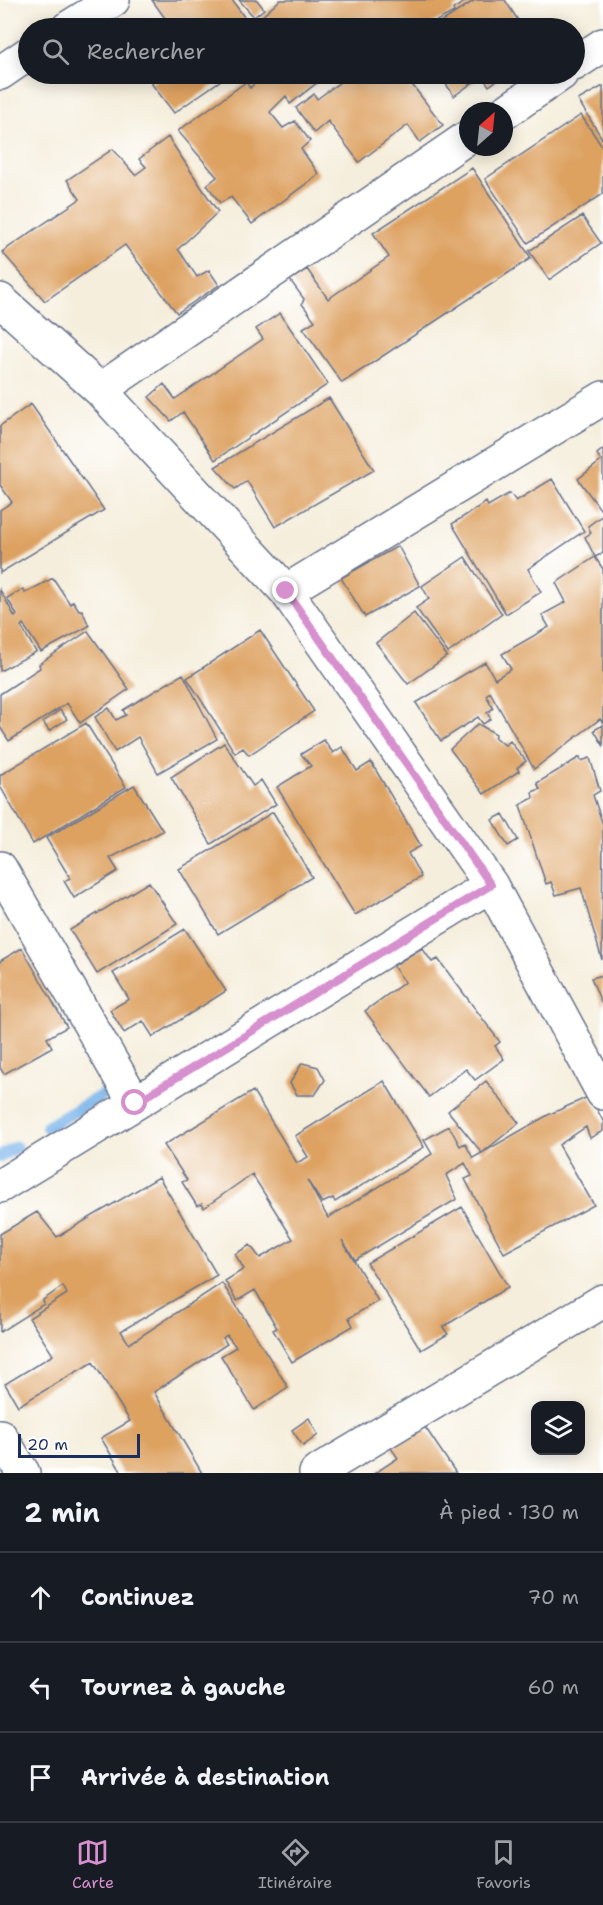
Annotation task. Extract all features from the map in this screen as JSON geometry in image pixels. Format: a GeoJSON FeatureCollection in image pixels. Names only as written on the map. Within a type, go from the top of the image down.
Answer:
{"type":"FeatureCollection","features":[{"type":"Feature","properties":{"kind":"street"},"geometry":{"type":"LineString","coordinates":[[82,18],[102,3]]}},
{"type":"Feature","properties":{"kind":"street"},"geometry":{"type":"LineString","coordinates":[[585,57],[603,45]]}},
{"type":"Feature","properties":{"kind":"street"},"geometry":{"type":"LineString","coordinates":[[0,73],[18,61]]}},
{"type":"Feature","properties":{"kind":"street"},"geometry":{"type":"LineString","coordinates":[[513,107],[546,84]]}},
{"type":"Feature","properties":{"kind":"street"},"geometry":{"type":"LineString","coordinates":[[100,390],[459,143]]}},
{"type":"Feature","properties":{"kind":"street"},"geometry":{"type":"LineString","coordinates":[[0,300],[100,390],[286,591],[491,885],[603,1093]]}},
{"type":"Feature","properties":{"kind":"street"},"geometry":{"type":"LineString","coordinates":[[286,591],[603,398]]}},
{"type":"Feature","properties":{"kind":"street"},"geometry":{"type":"LineString","coordinates":[[0,868],[135,1103]]}},
{"type":"Feature","properties":{"kind":"street"},"geometry":{"type":"LineString","coordinates":[[0,1186],[491,885]]}},
{"type":"Feature","properties":{"kind":"street"},"geometry":{"type":"LineString","coordinates":[[316,1473],[603,1301]]}},
{"type":"Feature","properties":{"kind":"street"},"geometry":{"type":"LineString","coordinates":[[0,1436],[23,1473]]}},
{"type":"Feature","properties":{"kind":"building"},"geometry":{"type":"Polygon","coordinates":[[[152,0],[232,0],[245,18],[165,18],[152,0]]]}},
{"type":"Feature","properties":{"kind":"building"},"geometry":{"type":"Polygon","coordinates":[[[239,0],[257,0],[264,9],[254,17],[239,0]]]}},
{"type":"Feature","properties":{"kind":"building"},"geometry":{"type":"Polygon","coordinates":[[[280,0],[468,0],[442,18],[260,18],[280,0]]]}},
{"type":"Feature","properties":{"kind":"building"},"geometry":{"type":"Polygon","coordinates":[[[475,0],[505,0],[517,18],[447,18],[475,0]]]}},
{"type":"Feature","properties":{"kind":"building"},"geometry":{"type":"Polygon","coordinates":[[[152,84],[215,84],[174,113],[152,84]]]}},
{"type":"Feature","properties":{"kind":"building"},"geometry":{"type":"Polygon","coordinates":[[[243,84],[247,84],[250,88],[254,84],[315,84],[290,104],[286,96],[270,112],[283,128],[295,121],[310,141],[301,149],[319,174],[252,224],[231,197],[220,203],[207,185],[217,177],[178,131],[243,84]]]}},
{"type":"Feature","properties":{"kind":"building"},"geometry":{"type":"Polygon","coordinates":[[[337,84],[412,84],[443,125],[420,142],[408,125],[359,162],[328,121],[314,133],[296,108],[314,94],[317,99],[337,84]]]}},
{"type":"Feature","properties":{"kind":"building"},"geometry":{"type":"Polygon","coordinates":[[[446,84],[471,84],[454,96],[446,84]]]}},
{"type":"Feature","properties":{"kind":"building"},"geometry":{"type":"Polygon","coordinates":[[[603,86],[603,140],[578,100],[603,86]]]}},
{"type":"Feature","properties":{"kind":"building"},"geometry":{"type":"Polygon","coordinates":[[[581,115],[603,148],[603,194],[528,243],[485,179],[581,115]]]}},
{"type":"Feature","properties":{"kind":"building"},"geometry":{"type":"Polygon","coordinates":[[[168,137],[218,212],[178,249],[197,277],[209,270],[219,285],[177,313],[125,245],[45,301],[2,252],[80,199],[67,180],[113,149],[135,175],[146,167],[139,159],[168,137]]]}},
{"type":"Feature","properties":{"kind":"building"},"geometry":{"type":"Polygon","coordinates":[[[472,168],[531,258],[342,383],[303,328],[315,321],[302,304],[304,299],[290,280],[307,269],[328,299],[389,257],[373,233],[472,168]]]}},
{"type":"Feature","properties":{"kind":"building"},"geometry":{"type":"Polygon","coordinates":[[[582,216],[601,243],[549,280],[529,251],[582,216]]]}},
{"type":"Feature","properties":{"kind":"building"},"geometry":{"type":"Polygon","coordinates":[[[280,313],[328,384],[215,460],[183,412],[171,421],[149,397],[164,384],[175,399],[263,339],[256,329],[280,313]]]}},
{"type":"Feature","properties":{"kind":"building"},"geometry":{"type":"Polygon","coordinates":[[[329,398],[374,470],[275,527],[247,481],[235,489],[215,467],[329,398]]]}},
{"type":"Feature","properties":{"kind":"building"},"geometry":{"type":"Polygon","coordinates":[[[31,404],[104,510],[0,573],[0,510],[12,502],[0,485],[0,426],[31,404]]]}},
{"type":"Feature","properties":{"kind":"building"},"geometry":{"type":"Polygon","coordinates":[[[603,449],[603,513],[578,479],[601,461],[597,454],[603,449]]]}},
{"type":"Feature","properties":{"kind":"building"},"geometry":{"type":"Polygon","coordinates":[[[552,479],[584,531],[528,569],[541,592],[506,614],[452,524],[486,502],[488,506],[510,493],[516,501],[552,479]]]}},
{"type":"Feature","properties":{"kind":"building"},"geometry":{"type":"Polygon","coordinates":[[[603,515],[603,553],[595,557],[585,537],[591,533],[588,526],[603,515]]]}},
{"type":"Feature","properties":{"kind":"building"},"geometry":{"type":"Polygon","coordinates":[[[398,546],[420,586],[365,617],[341,578],[398,546]]]}},
{"type":"Feature","properties":{"kind":"building"},"geometry":{"type":"Polygon","coordinates":[[[465,557],[502,614],[448,653],[416,608],[429,599],[422,586],[465,557]]]}},
{"type":"Feature","properties":{"kind":"building"},"geometry":{"type":"Polygon","coordinates":[[[595,557],[603,569],[603,723],[600,719],[534,769],[490,692],[486,695],[493,708],[487,713],[491,719],[483,724],[478,717],[441,741],[416,703],[485,662],[495,679],[511,669],[502,654],[549,627],[542,615],[566,602],[556,583],[595,557]]]}},
{"type":"Feature","properties":{"kind":"building"},"geometry":{"type":"Polygon","coordinates":[[[53,578],[70,604],[73,601],[79,610],[82,610],[89,626],[41,652],[23,624],[21,626],[36,652],[0,671],[0,590],[15,617],[17,615],[7,598],[23,589],[25,593],[53,578]]]}},
{"type":"Feature","properties":{"kind":"building"},"geometry":{"type":"Polygon","coordinates":[[[414,613],[447,656],[408,684],[376,643],[414,613]]]}},
{"type":"Feature","properties":{"kind":"building"},"geometry":{"type":"Polygon","coordinates":[[[260,630],[314,711],[249,755],[243,748],[235,753],[187,678],[260,630]]]}},
{"type":"Feature","properties":{"kind":"building"},"geometry":{"type":"Polygon","coordinates":[[[88,631],[129,689],[80,723],[67,703],[9,741],[0,727],[0,694],[40,668],[39,664],[88,631]]]}},
{"type":"Feature","properties":{"kind":"building"},"geometry":{"type":"Polygon","coordinates":[[[183,674],[217,739],[158,773],[138,737],[115,752],[95,717],[109,708],[116,720],[126,715],[123,710],[183,674]]]}},
{"type":"Feature","properties":{"kind":"building"},"geometry":{"type":"Polygon","coordinates":[[[60,710],[67,719],[49,731],[43,722],[60,710]]]}},
{"type":"Feature","properties":{"kind":"building"},"geometry":{"type":"Polygon","coordinates":[[[86,723],[126,787],[33,844],[0,786],[0,775],[86,723]]]}},
{"type":"Feature","properties":{"kind":"building"},"geometry":{"type":"Polygon","coordinates":[[[478,724],[496,734],[494,737],[505,745],[510,741],[526,761],[517,768],[519,771],[484,794],[450,749],[478,724]]]}},
{"type":"Feature","properties":{"kind":"building"},"geometry":{"type":"Polygon","coordinates":[[[603,725],[603,745],[594,730],[603,725]]]}},
{"type":"Feature","properties":{"kind":"building"},"geometry":{"type":"Polygon","coordinates":[[[324,740],[333,753],[342,747],[357,771],[371,762],[421,846],[408,853],[421,877],[355,915],[277,787],[311,766],[301,754],[324,740]]]}},
{"type":"Feature","properties":{"kind":"building"},"geometry":{"type":"Polygon","coordinates":[[[224,743],[253,786],[261,780],[276,804],[211,844],[171,777],[224,743]]]}},
{"type":"Feature","properties":{"kind":"building"},"geometry":{"type":"Polygon","coordinates":[[[580,757],[581,761],[590,758],[600,791],[593,795],[603,825],[602,960],[581,888],[556,895],[551,882],[546,884],[520,805],[533,798],[532,792],[540,789],[537,783],[580,757]]]}},
{"type":"Feature","properties":{"kind":"building"},"geometry":{"type":"Polygon","coordinates":[[[134,785],[163,831],[110,858],[118,871],[74,898],[64,881],[70,878],[46,838],[134,785]]]}},
{"type":"Feature","properties":{"kind":"building"},"geometry":{"type":"Polygon","coordinates":[[[273,812],[312,877],[218,934],[179,869],[273,812]]]}},
{"type":"Feature","properties":{"kind":"building"},"geometry":{"type":"Polygon","coordinates":[[[503,814],[518,840],[508,846],[492,820],[503,814]]]}},
{"type":"Feature","properties":{"kind":"building"},"geometry":{"type":"Polygon","coordinates":[[[149,882],[177,924],[97,974],[70,930],[149,882]]]}},
{"type":"Feature","properties":{"kind":"building"},"geometry":{"type":"Polygon","coordinates":[[[185,929],[226,991],[153,1037],[143,1021],[124,1033],[110,1010],[129,999],[113,973],[185,929]]]}},
{"type":"Feature","properties":{"kind":"building"},"geometry":{"type":"Polygon","coordinates":[[[22,948],[67,1027],[47,1038],[52,1047],[4,1074],[0,1068],[0,961],[22,948]]]}},
{"type":"Feature","properties":{"kind":"building"},"geometry":{"type":"Polygon","coordinates":[[[422,948],[432,962],[438,959],[500,1042],[495,1046],[504,1059],[475,1080],[466,1069],[429,1097],[365,1011],[405,982],[393,966],[422,948]]]}},
{"type":"Feature","properties":{"kind":"building"},"geometry":{"type":"Polygon","coordinates":[[[603,975],[603,1007],[591,978],[603,975]]]}},
{"type":"Feature","properties":{"kind":"building"},"geometry":{"type":"Polygon","coordinates":[[[302,1063],[318,1067],[325,1080],[315,1095],[297,1095],[290,1083],[302,1063]]]}},
{"type":"Feature","properties":{"kind":"building"},"geometry":{"type":"Polygon","coordinates":[[[384,1081],[424,1147],[335,1202],[333,1198],[322,1203],[307,1180],[328,1218],[432,1154],[424,1140],[449,1126],[460,1146],[465,1143],[473,1158],[548,1115],[590,1096],[603,1121],[603,1131],[590,1138],[586,1127],[559,1145],[594,1205],[504,1253],[465,1179],[472,1176],[465,1163],[446,1175],[457,1199],[355,1260],[342,1240],[378,1301],[349,1318],[353,1326],[292,1362],[273,1330],[277,1328],[255,1290],[237,1301],[225,1281],[244,1269],[235,1254],[250,1245],[260,1258],[293,1239],[252,1174],[204,1208],[202,1204],[197,1206],[182,1182],[187,1180],[164,1145],[253,1091],[297,1163],[308,1157],[295,1136],[384,1081]]]}},
{"type":"Feature","properties":{"kind":"building"},"geometry":{"type":"Polygon","coordinates":[[[486,1081],[519,1123],[482,1153],[448,1111],[486,1081]]]}},
{"type":"Feature","properties":{"kind":"building"},"geometry":{"type":"Polygon","coordinates":[[[159,1177],[217,1275],[121,1331],[129,1344],[222,1283],[288,1387],[254,1410],[221,1356],[236,1347],[227,1335],[223,1338],[227,1344],[154,1392],[202,1473],[122,1473],[101,1438],[130,1421],[93,1362],[18,1406],[5,1384],[53,1355],[29,1318],[67,1294],[63,1286],[43,1300],[44,1304],[0,1332],[0,1234],[37,1212],[57,1237],[159,1177]]]}},
{"type":"Feature","properties":{"kind":"building"},"geometry":{"type":"Polygon","coordinates":[[[462,1207],[508,1287],[443,1327],[448,1334],[421,1350],[367,1263],[462,1207]]]}},
{"type":"Feature","properties":{"kind":"building"},"geometry":{"type":"Polygon","coordinates":[[[309,1418],[318,1435],[303,1446],[292,1430],[309,1418]]]}},
{"type":"Feature","properties":{"kind":"building"},"geometry":{"type":"Polygon","coordinates":[[[425,1427],[456,1473],[375,1473],[398,1458],[391,1448],[425,1427]]]}},
{"type":"Feature","properties":{"kind":"waterway"},"geometry":{"type":"LineString","coordinates":[[47,1127],[111,1090]]}},
{"type":"Feature","properties":{"kind":"waterway"},"geometry":{"type":"LineString","coordinates":[[0,1157],[16,1147]]}},
{"type":"Feature","properties":{"kind":"route"},"geometry":{"type":"LineString","coordinates":[[135,1103],[491,885],[286,591]]}}]}
